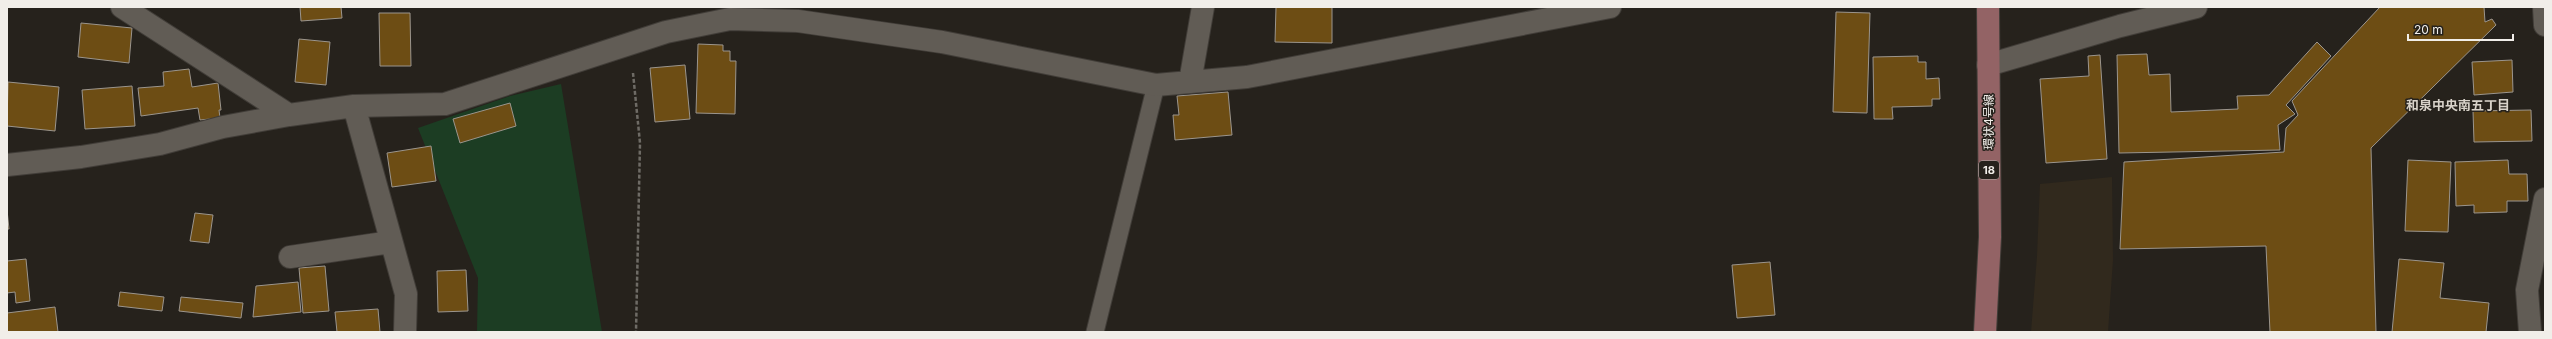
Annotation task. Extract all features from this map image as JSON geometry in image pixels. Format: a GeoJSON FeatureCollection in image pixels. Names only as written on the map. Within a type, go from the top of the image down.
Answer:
{"type":"FeatureCollection","features":[{"type":"Feature","properties":{"kind":"main road","name":"環状4号線"},"geometry":{"type":"LineString","coordinates":[[1984,332],[1990,237],[1988,7]]}},
{"type":"Feature","properties":{"kind":"street"},"geometry":{"type":"LineString","coordinates":[[122,7],[289,115]]}},
{"type":"Feature","properties":{"kind":"street"},"geometry":{"type":"LineString","coordinates":[[1190,82],[1203,7]]}},
{"type":"Feature","properties":{"kind":"street"},"geometry":{"type":"LineString","coordinates":[[7,166],[81,157],[160,144],[223,127],[289,115],[354,106],[445,104],[666,32],[730,19],[798,21],[942,42],[1156,85],[1247,78],[1610,7]]}},
{"type":"Feature","properties":{"kind":"street"},"geometry":{"type":"LineString","coordinates":[[1988,65],[2166,10],[2196,7]]}},
{"type":"Feature","properties":{"kind":"street"},"geometry":{"type":"LineString","coordinates":[[2544,7],[2545,25]]}},
{"type":"Feature","properties":{"kind":"street"},"geometry":{"type":"LineString","coordinates":[[354,106],[406,294],[405,332]]}},
{"type":"Feature","properties":{"kind":"street"},"geometry":{"type":"LineString","coordinates":[[2530,332],[2527,290],[2545,199]]}},
{"type":"Feature","properties":{"kind":"street"},"geometry":{"type":"LineString","coordinates":[[290,257],[391,242]]}},
{"type":"Feature","properties":{"kind":"lane"},"geometry":{"type":"LineString","coordinates":[[1095,332],[1156,85]]}},
{"type":"Feature","properties":{"kind":"path"},"geometry":{"type":"LineString","coordinates":[[630,44],[640,143],[636,332]]}},
{"type":"Feature","properties":{"kind":"shaded area"},"geometry":{"type":"Polygon","coordinates":[[[2112,177],[2113,260],[2108,332],[2031,332],[2037,256],[2040,184],[2112,177]]]}},
{"type":"Feature","properties":{"kind":"green space"},"geometry":{"type":"Polygon","coordinates":[[[561,84],[602,332],[477,332],[478,278],[418,128],[510,96],[561,84]]]}},
{"type":"Feature","properties":{"kind":"building"},"geometry":{"type":"Polygon","coordinates":[[[300,7],[341,7],[342,18],[301,21],[300,7]]]}},
{"type":"Feature","properties":{"kind":"building"},"geometry":{"type":"Polygon","coordinates":[[[1276,7],[1332,7],[1332,43],[1275,42],[1276,7]]]}},
{"type":"Feature","properties":{"kind":"building"},"geometry":{"type":"Polygon","coordinates":[[[2380,7],[2484,7],[2485,22],[2492,19],[2496,25],[2371,148],[2376,332],[2270,332],[2266,246],[2120,249],[2124,162],[2284,152],[2286,128],[2298,115],[2292,101],[2380,7]]]}},
{"type":"Feature","properties":{"kind":"building"},"geometry":{"type":"Polygon","coordinates":[[[1836,12],[1870,13],[1867,113],[1833,112],[1836,12]]]}},
{"type":"Feature","properties":{"kind":"building"},"geometry":{"type":"Polygon","coordinates":[[[379,13],[410,13],[411,66],[380,66],[379,13]]]}},
{"type":"Feature","properties":{"kind":"building"},"geometry":{"type":"Polygon","coordinates":[[[81,23],[132,28],[129,63],[78,57],[81,23]]]}},
{"type":"Feature","properties":{"kind":"building"},"geometry":{"type":"Polygon","coordinates":[[[299,39],[330,42],[326,85],[295,82],[299,39]]]}},
{"type":"Feature","properties":{"kind":"building"},"geometry":{"type":"Polygon","coordinates":[[[2317,42],[2331,56],[2286,105],[2295,114],[2278,125],[2280,150],[2119,153],[2117,55],[2147,54],[2149,75],[2170,74],[2171,112],[2238,109],[2237,96],[2269,95],[2317,42]]]}},
{"type":"Feature","properties":{"kind":"building"},"geometry":{"type":"Polygon","coordinates":[[[698,44],[723,45],[723,51],[730,51],[730,61],[736,61],[735,114],[696,113],[698,44]]]}},
{"type":"Feature","properties":{"kind":"building"},"geometry":{"type":"Polygon","coordinates":[[[2100,55],[2107,159],[2046,163],[2040,79],[2089,76],[2088,56],[2100,55]]]}},
{"type":"Feature","properties":{"kind":"building"},"geometry":{"type":"Polygon","coordinates":[[[1918,56],[1918,62],[1926,62],[1926,79],[1939,78],[1940,99],[1932,99],[1932,106],[1892,107],[1893,119],[1874,119],[1873,57],[1918,56]]]}},
{"type":"Feature","properties":{"kind":"building"},"geometry":{"type":"Polygon","coordinates":[[[2512,60],[2513,92],[2474,95],[2472,62],[2512,60]]]}},
{"type":"Feature","properties":{"kind":"building"},"geometry":{"type":"Polygon","coordinates":[[[685,65],[690,119],[655,122],[650,68],[685,65]]]}},
{"type":"Feature","properties":{"kind":"building"},"geometry":{"type":"Polygon","coordinates":[[[189,69],[192,87],[218,83],[221,110],[219,110],[220,118],[200,120],[198,108],[141,116],[138,88],[164,86],[163,72],[189,69]]]}},
{"type":"Feature","properties":{"kind":"building"},"geometry":{"type":"Polygon","coordinates":[[[8,82],[59,87],[55,131],[7,126],[8,82]]]}},
{"type":"Feature","properties":{"kind":"building"},"geometry":{"type":"Polygon","coordinates":[[[132,86],[135,126],[85,129],[82,90],[132,86]]]}},
{"type":"Feature","properties":{"kind":"building"},"geometry":{"type":"Polygon","coordinates":[[[1228,92],[1232,135],[1175,140],[1173,115],[1179,115],[1177,96],[1228,92]]]}},
{"type":"Feature","properties":{"kind":"building"},"geometry":{"type":"Polygon","coordinates":[[[510,103],[516,126],[460,143],[453,119],[510,103]]]}},
{"type":"Feature","properties":{"kind":"building"},"geometry":{"type":"Polygon","coordinates":[[[2531,110],[2532,141],[2474,142],[2473,111],[2531,110]]]}},
{"type":"Feature","properties":{"kind":"building"},"geometry":{"type":"Polygon","coordinates":[[[431,146],[436,181],[392,187],[387,153],[431,146]]]}},
{"type":"Feature","properties":{"kind":"building"},"geometry":{"type":"Polygon","coordinates":[[[2408,160],[2451,162],[2448,232],[2405,231],[2408,160]]]}},
{"type":"Feature","properties":{"kind":"building"},"geometry":{"type":"Polygon","coordinates":[[[2508,160],[2509,174],[2527,174],[2528,201],[2507,201],[2507,212],[2474,213],[2474,205],[2456,206],[2455,162],[2508,160]]]}},
{"type":"Feature","properties":{"kind":"building"},"geometry":{"type":"Polygon","coordinates":[[[7,210],[9,229],[7,229],[7,210]]]}},
{"type":"Feature","properties":{"kind":"building"},"geometry":{"type":"Polygon","coordinates":[[[195,213],[213,215],[209,243],[190,241],[195,213]]]}},
{"type":"Feature","properties":{"kind":"building"},"geometry":{"type":"Polygon","coordinates":[[[26,259],[30,301],[16,303],[15,292],[7,293],[7,261],[26,259]]]}},
{"type":"Feature","properties":{"kind":"building"},"geometry":{"type":"Polygon","coordinates":[[[2399,259],[2444,263],[2440,298],[2489,303],[2486,332],[2392,332],[2399,259]]]}},
{"type":"Feature","properties":{"kind":"building"},"geometry":{"type":"Polygon","coordinates":[[[1770,262],[1775,315],[1737,318],[1732,265],[1770,262]]]}},
{"type":"Feature","properties":{"kind":"building"},"geometry":{"type":"Polygon","coordinates":[[[325,266],[329,311],[303,313],[299,268],[325,266]]]}},
{"type":"Feature","properties":{"kind":"building"},"geometry":{"type":"Polygon","coordinates":[[[466,270],[468,311],[438,312],[437,271],[466,270]]]}},
{"type":"Feature","properties":{"kind":"building"},"geometry":{"type":"Polygon","coordinates":[[[298,282],[301,312],[253,317],[256,286],[298,282]]]}},
{"type":"Feature","properties":{"kind":"building"},"geometry":{"type":"Polygon","coordinates":[[[120,292],[164,297],[162,311],[118,306],[120,292]]]}},
{"type":"Feature","properties":{"kind":"building"},"geometry":{"type":"Polygon","coordinates":[[[181,297],[243,303],[241,318],[179,311],[181,297]]]}},
{"type":"Feature","properties":{"kind":"building"},"geometry":{"type":"Polygon","coordinates":[[[55,307],[58,332],[7,332],[7,313],[55,307]]]}},
{"type":"Feature","properties":{"kind":"building"},"geometry":{"type":"Polygon","coordinates":[[[378,309],[380,332],[337,332],[335,312],[378,309]]]}},
{"type":"Feature","properties":{"kind":"district","name":"和泉中央南五丁目"},"geometry":{"type":"Point","coordinates":[2458,105]}}]}
